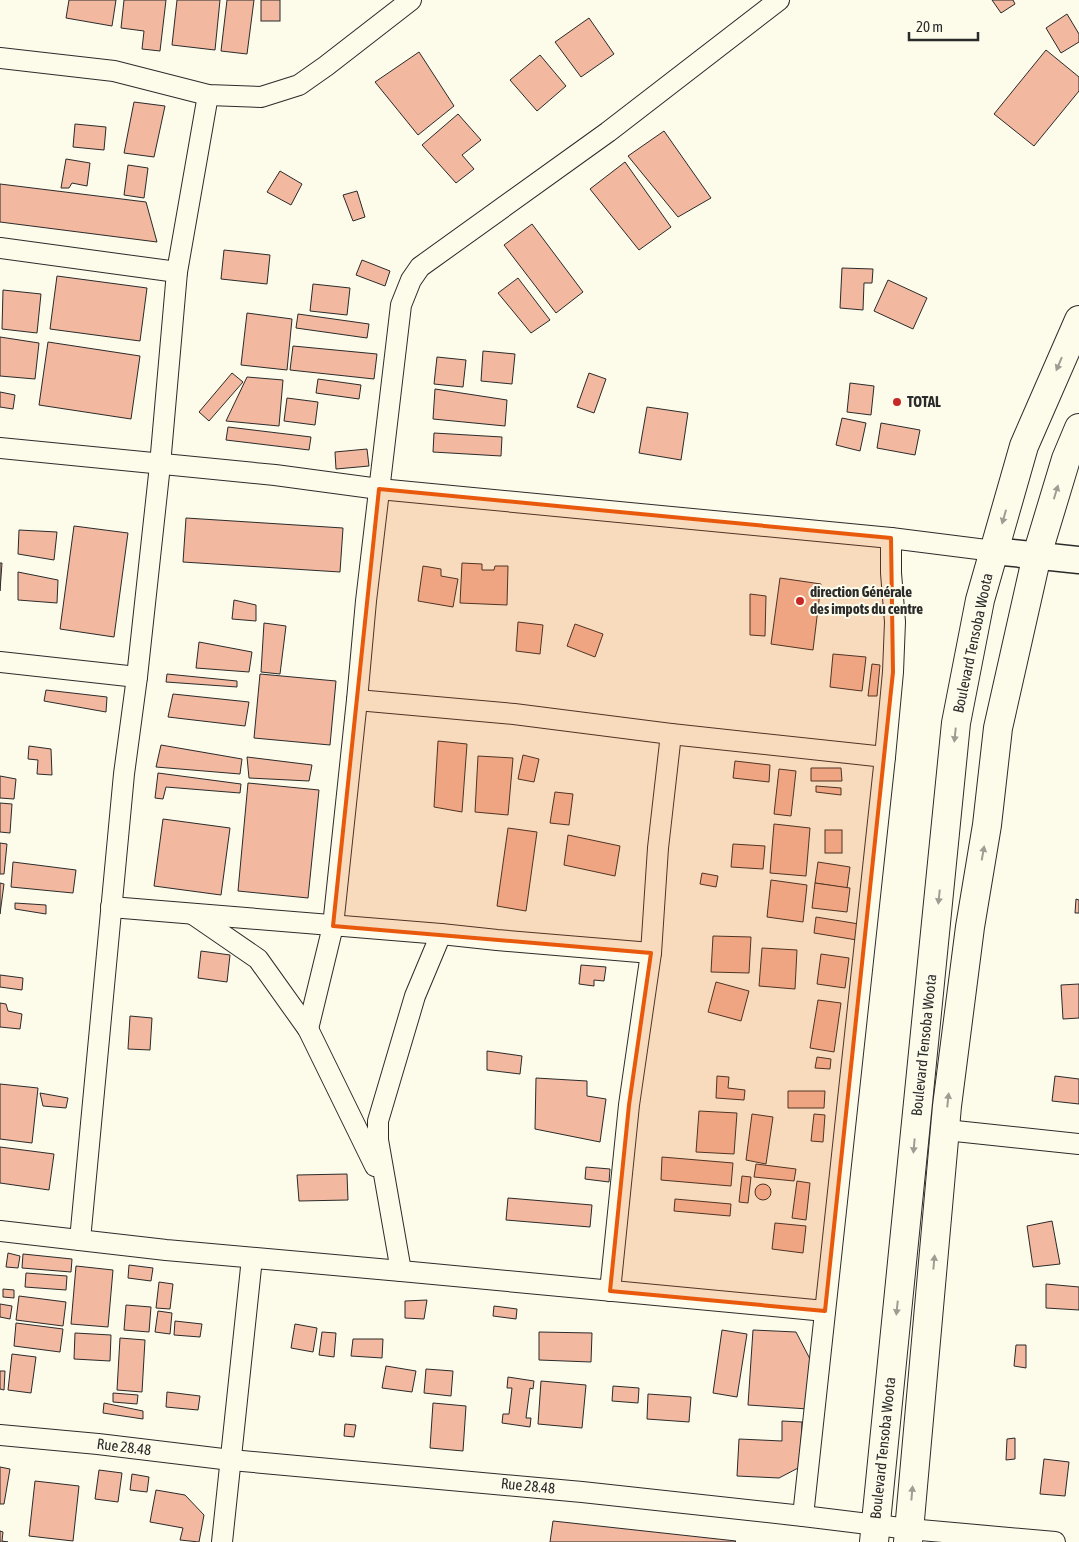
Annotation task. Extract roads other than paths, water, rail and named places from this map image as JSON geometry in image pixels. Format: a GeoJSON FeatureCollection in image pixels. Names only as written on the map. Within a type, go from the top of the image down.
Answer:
{"type":"FeatureCollection","features":[{"type":"Feature","properties":{"kind":"main road","name":"Boulevard Tensoba Woota"},"geometry":{"type":"LineString","coordinates":[[875,1533],[956,723],[980,600],[1024,446],[1079,320]]}},
{"type":"Feature","properties":{"kind":"main road","name":"Boulevard Tensoba Woota"},"geometry":{"type":"LineString","coordinates":[[908,1536],[949,1096],[970,927],[988,825],[998,728],[1037,555],[1066,458],[1079,428]]}},
{"type":"Feature","properties":{"kind":"street"},"geometry":{"type":"LineString","coordinates":[[0,58],[114,71],[208,95],[261,97],[300,85],[411,0]]}},
{"type":"Feature","properties":{"kind":"street"},"geometry":{"type":"LineString","coordinates":[[308,1029],[332,926],[378,489],[401,305],[410,280],[420,267],[608,132],[754,7],[779,0]]}},
{"type":"Feature","properties":{"kind":"street"},"geometry":{"type":"LineString","coordinates":[[80,1240],[124,774],[137,677],[160,465],[177,272],[208,95]]}},
{"type":"Feature","properties":{"kind":"street"},"geometry":{"type":"LineString","coordinates":[[0,248],[177,272]]}},
{"type":"Feature","properties":{"kind":"street"},"geometry":{"type":"LineString","coordinates":[[0,448],[275,475],[378,489],[891,538],[1079,560]]}},
{"type":"Feature","properties":{"kind":"street"},"geometry":{"type":"LineString","coordinates":[[804,1516],[893,672],[895,622],[891,574],[891,538]]}},
{"type":"Feature","properties":{"kind":"street"},"geometry":{"type":"LineString","coordinates":[[0,662],[137,677]]}},
{"type":"Feature","properties":{"kind":"street"},"geometry":{"type":"LineString","coordinates":[[357,700],[514,714],[671,734],[885,757]]}},
{"type":"Feature","properties":{"kind":"street"},"geometry":{"type":"LineString","coordinates":[[610,1290],[629,1105],[651,954],[658,848],[671,734]]}},
{"type":"Feature","properties":{"kind":"street"},"geometry":{"type":"LineString","coordinates":[[111,907],[441,934],[651,954]]}},
{"type":"Feature","properties":{"kind":"street"},"geometry":{"type":"LineString","coordinates":[[192,914],[258,959],[308,1029],[384,1186]]}},
{"type":"Feature","properties":{"kind":"street"},"geometry":{"type":"LineString","coordinates":[[401,1270],[384,1186],[378,1140],[378,1121],[415,996],[441,934]]}},
{"type":"Feature","properties":{"kind":"street"},"geometry":{"type":"LineString","coordinates":[[946,1130],[1079,1144]]}},
{"type":"Feature","properties":{"kind":"street"},"geometry":{"type":"LineString","coordinates":[[0,1230],[166,1250],[401,1270],[825,1311]]}},
{"type":"Feature","properties":{"kind":"street"},"geometry":{"type":"LineString","coordinates":[[222,1542],[252,1258]]}},
{"type":"Feature","properties":{"kind":"street","name":"Rue 28.48"},"geometry":{"type":"LineString","coordinates":[[0,1435],[98,1444],[231,1460],[476,1481],[804,1516],[875,1533],[1055,1542]]}},
{"type":"Feature","properties":{"kind":"place","name":"TOTAL"},"geometry":{"type":"Point","coordinates":[897,402]}},
{"type":"Feature","properties":{"kind":"place","name":"direction Générale des impots du centre"},"geometry":{"type":"Point","coordinates":[800,601]}}]}
